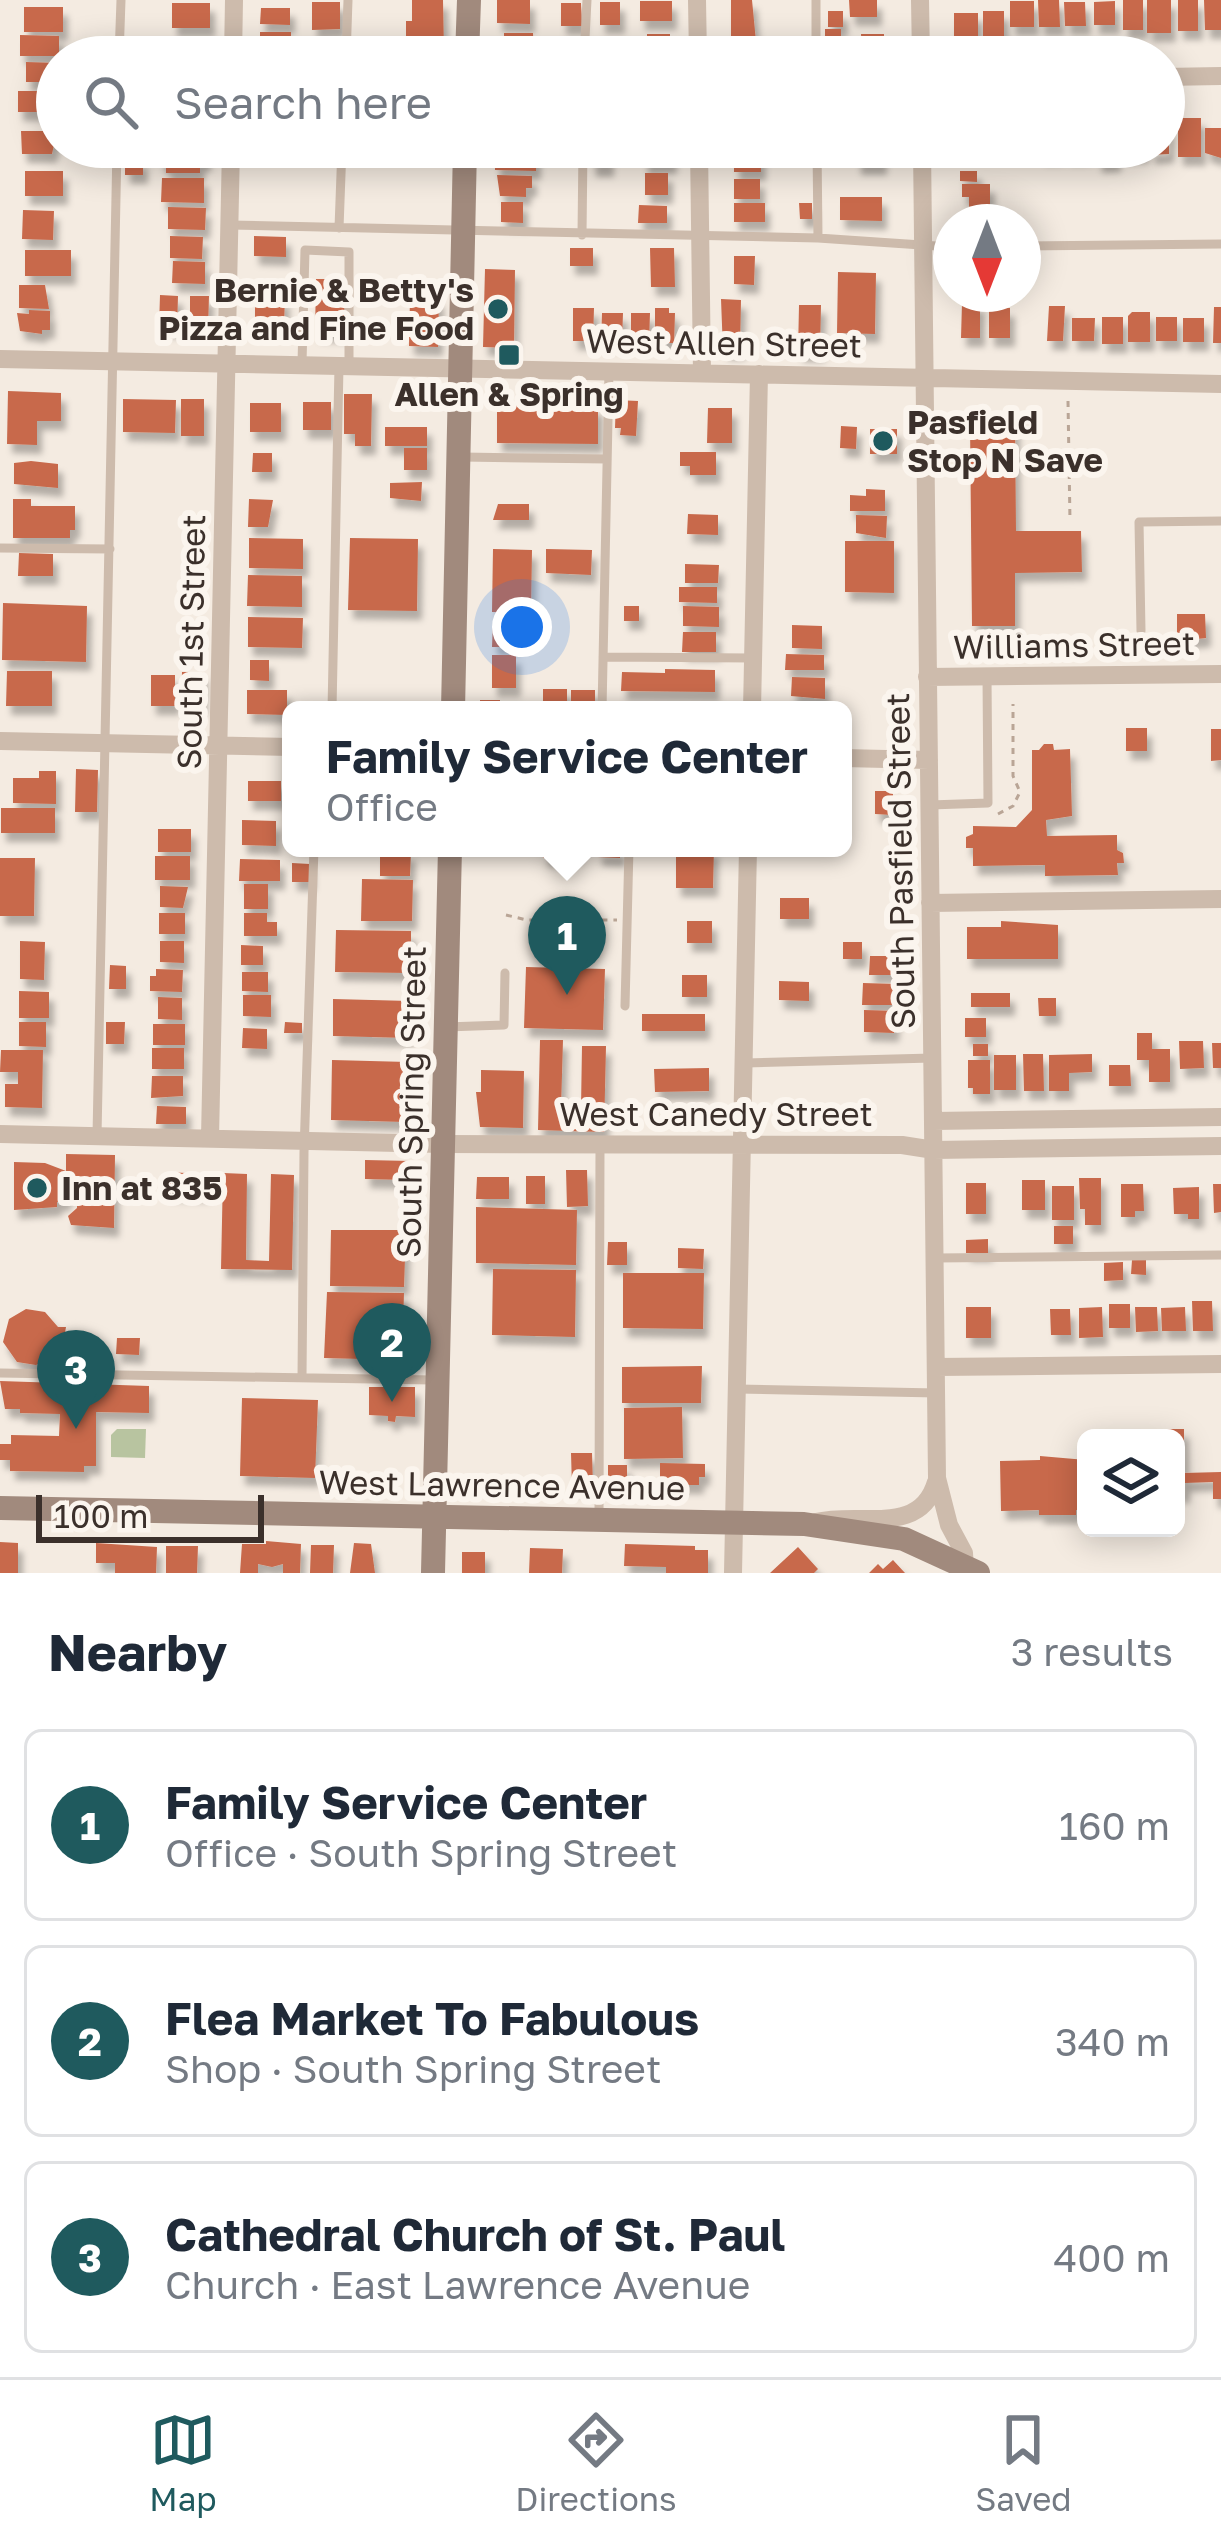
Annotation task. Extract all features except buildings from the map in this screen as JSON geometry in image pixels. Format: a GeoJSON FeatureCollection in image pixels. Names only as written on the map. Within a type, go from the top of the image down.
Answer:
{"type":"FeatureCollection","features":[{"type":"Feature","properties":{"kind":"street"},"geometry":{"type":"LineString","coordinates":[[233,36],[234,0]]}},
{"type":"Feature","properties":{"kind":"street"},"geometry":{"type":"LineString","coordinates":[[468,36],[469,0]]}},
{"type":"Feature","properties":{"kind":"street"},"geometry":{"type":"LineString","coordinates":[[698,0],[698,36]]}},
{"type":"Feature","properties":{"kind":"street"},"geometry":{"type":"LineString","coordinates":[[920,0],[921,36]]}},
{"type":"Feature","properties":{"kind":"street"},"geometry":{"type":"LineString","coordinates":[[1185,76],[1221,76]]}},
{"type":"Feature","properties":{"kind":"street","name":"South 1st Street"},"geometry":{"type":"LineString","coordinates":[[210,1138],[231,168]]}},
{"type":"Feature","properties":{"kind":"street"},"geometry":{"type":"LineString","coordinates":[[453,701],[464,168]]}},
{"type":"Feature","properties":{"kind":"street"},"geometry":{"type":"LineString","coordinates":[[699,168],[702,373]]}},
{"type":"Feature","properties":{"kind":"street","name":"South Pasfield Street"},"geometry":{"type":"LineString","coordinates":[[922,168],[937,1478],[949,1525],[972,1571]]}},
{"type":"Feature","properties":{"kind":"street","name":"West Allen Street"},"geometry":{"type":"LineString","coordinates":[[0,359],[1221,384]]}},
{"type":"Feature","properties":{"kind":"street"},"geometry":{"type":"LineString","coordinates":[[752,701],[758,374]]}},
{"type":"Feature","properties":{"kind":"street","name":"Williams Street"},"geometry":{"type":"LineString","coordinates":[[927,677],[1221,674]]}},
{"type":"Feature","properties":{"kind":"street"},"geometry":{"type":"LineString","coordinates":[[0,741],[282,747]]}},
{"type":"Feature","properties":{"kind":"street"},"geometry":{"type":"LineString","coordinates":[[852,758],[929,760]]}},
{"type":"Feature","properties":{"kind":"street","name":"South Spring Street"},"geometry":{"type":"LineString","coordinates":[[433,1573],[450,857]]}},
{"type":"Feature","properties":{"kind":"street"},"geometry":{"type":"LineString","coordinates":[[733,1573],[748,857]]}},
{"type":"Feature","properties":{"kind":"street"},"geometry":{"type":"LineString","coordinates":[[930,903],[1221,899]]}},
{"type":"Feature","properties":{"kind":"street"},"geometry":{"type":"LineString","coordinates":[[934,1121],[1221,1117]]}},
{"type":"Feature","properties":{"kind":"street","name":"West Canedy Street"},"geometry":{"type":"LineString","coordinates":[[0,1134],[443,1144],[902,1144],[934,1150],[1221,1146]]}},
{"type":"Feature","properties":{"kind":"street"},"geometry":{"type":"LineString","coordinates":[[936,1367],[1221,1364]]}},
{"type":"Feature","properties":{"kind":"street","name":"West Lawrence Avenue"},"geometry":{"type":"LineString","coordinates":[[804,1524],[840,1516],[913,1515],[927,1506],[937,1478]]}},
{"type":"Feature","properties":{"kind":"street","name":"West Lawrence Avenue"},"geometry":{"type":"LineString","coordinates":[[0,1508],[804,1524],[841,1532],[876,1532],[924,1561],[972,1571]]}},
{"type":"Feature","properties":{"kind":"lane"},"geometry":{"type":"LineString","coordinates":[[120,36],[121,0]]}},
{"type":"Feature","properties":{"kind":"lane"},"geometry":{"type":"LineString","coordinates":[[347,36],[348,0]]}},
{"type":"Feature","properties":{"kind":"lane"},"geometry":{"type":"LineString","coordinates":[[585,36],[587,0]]}},
{"type":"Feature","properties":{"kind":"lane"},"geometry":{"type":"LineString","coordinates":[[815,0],[816,36]]}},
{"type":"Feature","properties":{"kind":"lane"},"geometry":{"type":"LineString","coordinates":[[97,1136],[118,168]]}},
{"type":"Feature","properties":{"kind":"lane"},"geometry":{"type":"LineString","coordinates":[[339,228],[341,168]]}},
{"type":"Feature","properties":{"kind":"lane"},"geometry":{"type":"LineString","coordinates":[[582,235],[583,168]]}},
{"type":"Feature","properties":{"kind":"lane"},"geometry":{"type":"LineString","coordinates":[[817,168],[818,238]]}},
{"type":"Feature","properties":{"kind":"lane"},"geometry":{"type":"LineString","coordinates":[[230,225],[818,238],[933,246]]}},
{"type":"Feature","properties":{"kind":"lane"},"geometry":{"type":"LineString","coordinates":[[1041,246],[1221,244]]}},
{"type":"Feature","properties":{"kind":"lane"},"geometry":{"type":"LineString","coordinates":[[302,365],[305,250],[349,252],[332,701]]}},
{"type":"Feature","properties":{"kind":"lane"},"geometry":{"type":"LineString","coordinates":[[602,701],[609,371]]}},
{"type":"Feature","properties":{"kind":"lane"},"geometry":{"type":"LineString","coordinates":[[458,457],[607,459]]}},
{"type":"Feature","properties":{"kind":"lane"},"geometry":{"type":"LineString","coordinates":[[1141,631],[1139,522],[1221,520]]}},
{"type":"Feature","properties":{"kind":"lane"},"geometry":{"type":"LineString","coordinates":[[0,548],[110,549]]}},
{"type":"Feature","properties":{"kind":"lane"},"geometry":{"type":"LineString","coordinates":[[603,657],[753,658]]}},
{"type":"Feature","properties":{"kind":"lane"},"geometry":{"type":"LineString","coordinates":[[930,805],[988,803],[987,677]]}},
{"type":"Feature","properties":{"kind":"lane"},"geometry":{"type":"LineString","coordinates":[[302,1378],[314,857]]}},
{"type":"Feature","properties":{"kind":"lane"},"geometry":{"type":"LineString","coordinates":[[625,1006],[629,857]]}},
{"type":"Feature","properties":{"kind":"lane"},"geometry":{"type":"LineString","coordinates":[[446,1027],[504,1025],[505,973]]}},
{"type":"Feature","properties":{"kind":"lane"},"geometry":{"type":"LineString","coordinates":[[744,1063],[932,1058]]}},
{"type":"Feature","properties":{"kind":"lane"},"geometry":{"type":"LineString","coordinates":[[599,1520],[600,1144]]}},
{"type":"Feature","properties":{"kind":"lane"},"geometry":{"type":"LineString","coordinates":[[935,1258],[1221,1255]]}},
{"type":"Feature","properties":{"kind":"lane"},"geometry":{"type":"LineString","coordinates":[[0,1373],[438,1380]]}},
{"type":"Feature","properties":{"kind":"lane"},"geometry":{"type":"LineString","coordinates":[[737,1389],[937,1393]]}},
{"type":"Feature","properties":{"kind":"path"},"geometry":{"type":"LineString","coordinates":[[1068,401],[1070,520]]}},
{"type":"Feature","properties":{"kind":"path"},"geometry":{"type":"LineString","coordinates":[[1000,814],[1013,806],[1020,792],[1013,776],[1013,704]]}},
{"type":"Feature","properties":{"kind":"path"},"geometry":{"type":"LineString","coordinates":[[506,915],[527,920],[627,920]]}},
{"type":"Feature","properties":{"kind":"green space"},"geometry":{"type":"Polygon","coordinates":[[[117,1429],[146,1429],[145,1458],[111,1457],[111,1435],[117,1429]]]}},
{"type":"Feature","properties":{"kind":"place","name":"Bernie & Betty's Pizza and Fine Food"},"geometry":{"type":"Point","coordinates":[498,309]}},
{"type":"Feature","properties":{"kind":"place","name":"Allen & Spring"},"geometry":{"type":"Point","coordinates":[509,355]}},
{"type":"Feature","properties":{"kind":"place","name":"Pasfield Stop N Save"},"geometry":{"type":"Point","coordinates":[883,441]}},
{"type":"Feature","properties":{"kind":"place","name":"Family Service Center"},"geometry":{"type":"Point","coordinates":[567,995]}},
{"type":"Feature","properties":{"kind":"place","name":"Inn at 835"},"geometry":{"type":"Point","coordinates":[37,1188]}},
{"type":"Feature","properties":{"kind":"place","name":"Flea Market To Fabulous"},"geometry":{"type":"Point","coordinates":[392,1402]}},
{"type":"Feature","properties":{"kind":"place","name":"Cathedral Church of St. Paul"},"geometry":{"type":"Point","coordinates":[76,1429]}}]}
